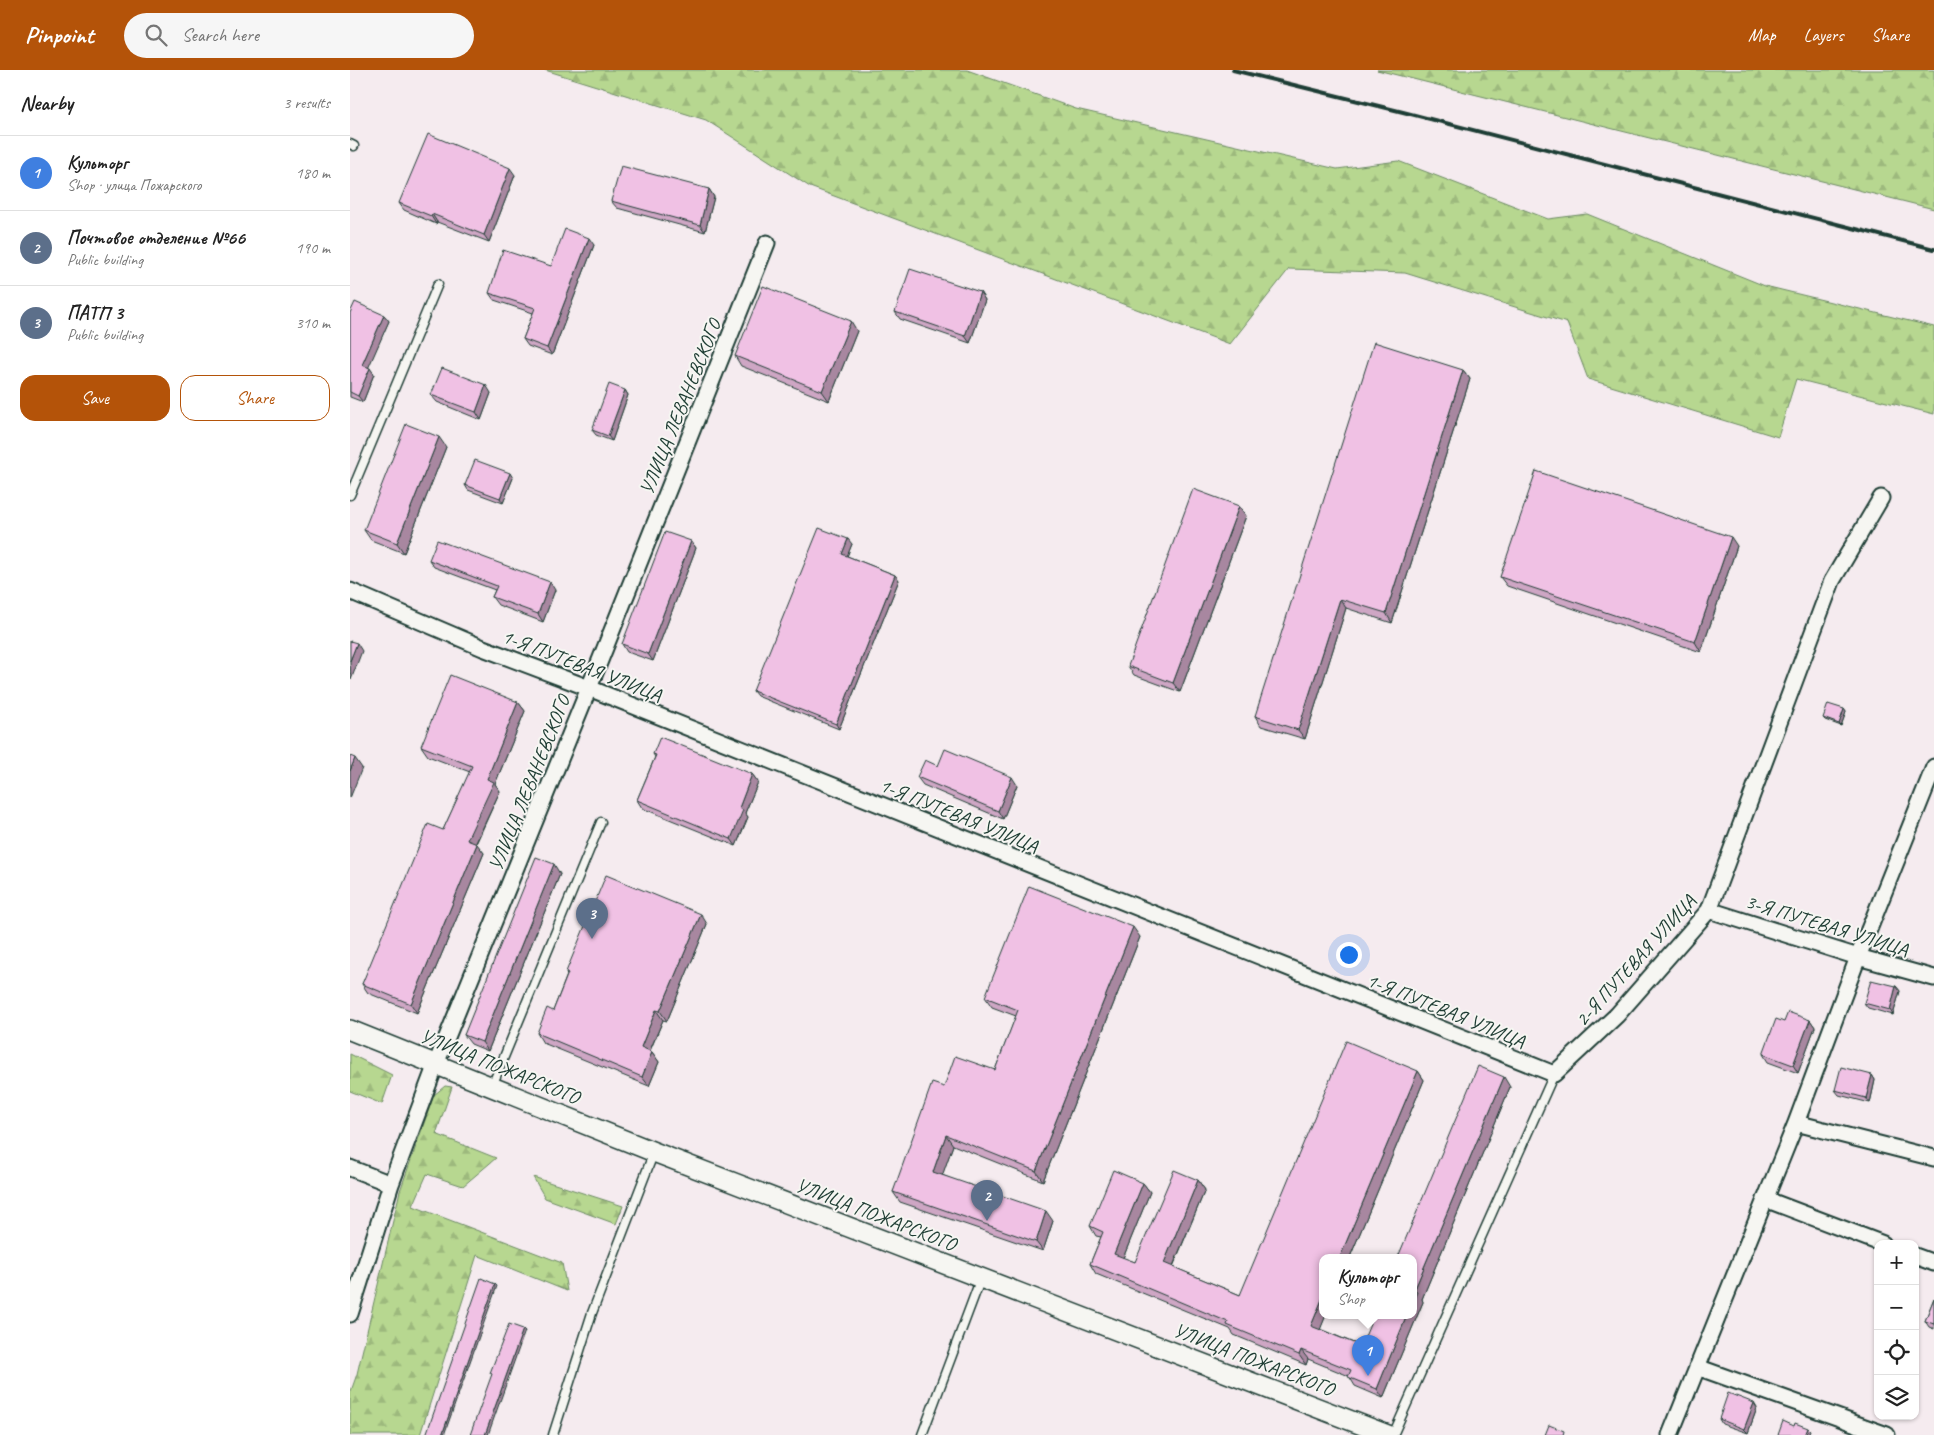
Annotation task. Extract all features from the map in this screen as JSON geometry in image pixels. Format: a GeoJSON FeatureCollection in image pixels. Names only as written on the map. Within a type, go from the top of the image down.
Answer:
{"type":"FeatureCollection","features":[{"type":"Feature","properties":{"kind":"street","name":"УЛИЦА ЛЕВАНЕВСКОГО"},"geometry":{"type":"LineString","coordinates":[[350,1314],[391,1184],[436,1064],[767,243]]}},
{"type":"Feature","properties":{"kind":"street","name":"2-Я ПУТЕВАЯ УЛИЦА"},"geometry":{"type":"LineString","coordinates":[[1554,1074],[1617,1015],[1709,910],[1832,581],[1881,498]]}},
{"type":"Feature","properties":{"kind":"street","name":"1-Я ПУТЕВАЯ УЛИЦА"},"geometry":{"type":"LineString","coordinates":[[350,591],[483,648],[589,688],[1554,1074]]}},
{"type":"Feature","properties":{"kind":"street"},"geometry":{"type":"LineString","coordinates":[[1670,1435],[1796,1123],[1858,957],[1927,806],[1934,767]]}},
{"type":"Feature","properties":{"kind":"street","name":"3-Я ПУТЕВАЯ УЛИЦА"},"geometry":{"type":"LineString","coordinates":[[1709,910],[1858,957],[1934,978]]}},
{"type":"Feature","properties":{"kind":"street","name":"УЛИЦА ПОЖАРСКОГО"},"geometry":{"type":"LineString","coordinates":[[350,1030],[654,1152],[1388,1435]]}},
{"type":"Feature","properties":{"kind":"street"},"geometry":{"type":"LineString","coordinates":[[1796,1123],[1934,1158]]}},
{"type":"Feature","properties":{"kind":"street"},"geometry":{"type":"LineString","coordinates":[[350,1168],[391,1184]]}},
{"type":"Feature","properties":{"kind":"street"},"geometry":{"type":"LineString","coordinates":[[1765,1199],[1874,1241]]}},
{"type":"Feature","properties":{"kind":"street"},"geometry":{"type":"LineString","coordinates":[[1919,1257],[1934,1263]]}},
{"type":"Feature","properties":{"kind":"street"},"geometry":{"type":"LineString","coordinates":[[1697,1367],[1887,1435]]}},
{"type":"Feature","properties":{"kind":"lane"},"geometry":{"type":"LineString","coordinates":[[350,495],[438,284]]}},
{"type":"Feature","properties":{"kind":"lane"},"geometry":{"type":"LineString","coordinates":[[492,1086],[601,822]]}},
{"type":"Feature","properties":{"kind":"lane","name":"2-Я ПУТЕВАЯ УЛИЦА"},"geometry":{"type":"LineString","coordinates":[[1393,1435],[1554,1074]]}},
{"type":"Feature","properties":{"kind":"lane"},"geometry":{"type":"LineString","coordinates":[[553,1435],[592,1312],[654,1152]]}},
{"type":"Feature","properties":{"kind":"lane"},"geometry":{"type":"LineString","coordinates":[[922,1435],[981,1278]]}},
{"type":"Feature","properties":{"kind":"green space"},"geometry":{"type":"Polygon","coordinates":[[[545,70],[967,70],[1076,109],[1337,169],[1398,161],[1548,219],[1587,214],[1765,286],[1934,327],[1934,414],[1796,379],[1778,437],[1588,379],[1567,323],[1405,273],[1289,269],[1230,344],[810,187],[706,120],[545,70]]]}},
{"type":"Feature","properties":{"kind":"green space"},"geometry":{"type":"Polygon","coordinates":[[[1377,70],[1934,70],[1934,209],[1377,70]]]}},
{"type":"Feature","properties":{"kind":"green space"},"geometry":{"type":"Polygon","coordinates":[[[350,1054],[392,1075],[382,1104],[350,1091],[350,1054]]]}},
{"type":"Feature","properties":{"kind":"green space"},"geometry":{"type":"Polygon","coordinates":[[[445,1086],[452,1087],[436,1134],[496,1158],[463,1186],[427,1174],[413,1206],[562,1263],[567,1291],[477,1255],[420,1435],[350,1435],[350,1394],[357,1374],[400,1191],[434,1095],[445,1086]]]}},
{"type":"Feature","properties":{"kind":"green space"},"geometry":{"type":"Polygon","coordinates":[[[533,1177],[623,1206],[616,1224],[545,1198],[533,1177]]]}},
{"type":"Feature","properties":{"kind":"building"},"geometry":{"type":"Polygon","coordinates":[[[428,134],[510,168],[484,235],[399,203],[428,134]]]}},
{"type":"Feature","properties":{"kind":"building"},"geometry":{"type":"Polygon","coordinates":[[[621,166],[709,189],[700,225],[611,201],[621,166]]]}},
{"type":"Feature","properties":{"kind":"building"},"geometry":{"type":"Polygon","coordinates":[[[565,229],[589,238],[547,348],[523,339],[535,308],[489,293],[503,250],[551,266],[565,229]]]}},
{"type":"Feature","properties":{"kind":"building"},"geometry":{"type":"Polygon","coordinates":[[[910,269],[980,292],[965,336],[895,312],[910,269]]]}},
{"type":"Feature","properties":{"kind":"building"},"geometry":{"type":"Polygon","coordinates":[[[763,286],[851,321],[822,391],[735,356],[763,286]]]}},
{"type":"Feature","properties":{"kind":"building"},"geometry":{"type":"Polygon","coordinates":[[[355,302],[384,315],[362,365],[370,368],[358,396],[350,392],[350,313],[355,302]]]}},
{"type":"Feature","properties":{"kind":"building"},"geometry":{"type":"Polygon","coordinates":[[[1374,342],[1463,370],[1386,613],[1340,599],[1298,730],[1255,716],[1374,342]]]}},
{"type":"Feature","properties":{"kind":"building"},"geometry":{"type":"Polygon","coordinates":[[[442,368],[486,385],[476,412],[431,395],[442,368]]]}},
{"type":"Feature","properties":{"kind":"building"},"geometry":{"type":"Polygon","coordinates":[[[609,384],[625,390],[608,436],[592,430],[609,384]]]}},
{"type":"Feature","properties":{"kind":"building"},"geometry":{"type":"Polygon","coordinates":[[[406,424],[439,437],[397,543],[364,530],[406,424]]]}},
{"type":"Feature","properties":{"kind":"building"},"geometry":{"type":"Polygon","coordinates":[[[475,460],[510,473],[500,498],[465,485],[475,460]]]}},
{"type":"Feature","properties":{"kind":"building"},"geometry":{"type":"Polygon","coordinates":[[[1536,471],[1731,537],[1695,642],[1500,577],[1536,471]]]}},
{"type":"Feature","properties":{"kind":"building"},"geometry":{"type":"Polygon","coordinates":[[[1193,489],[1239,506],[1173,683],[1128,666],[1193,489]]]}},
{"type":"Feature","properties":{"kind":"building"},"geometry":{"type":"Polygon","coordinates":[[[819,528],[848,539],[842,554],[895,575],[836,724],[753,691],[819,528]]]}},
{"type":"Feature","properties":{"kind":"building"},"geometry":{"type":"Polygon","coordinates":[[[665,532],[691,541],[648,654],[622,644],[665,532]]]}},
{"type":"Feature","properties":{"kind":"building"},"geometry":{"type":"Polygon","coordinates":[[[437,540],[550,582],[538,614],[492,597],[497,586],[429,560],[437,540]]]}},
{"type":"Feature","properties":{"kind":"building"},"geometry":{"type":"Polygon","coordinates":[[[350,641],[357,643],[350,661],[350,641]]]}},
{"type":"Feature","properties":{"kind":"building"},"geometry":{"type":"Polygon","coordinates":[[[450,675],[518,702],[487,779],[494,782],[467,840],[477,844],[411,1004],[362,984],[428,824],[443,830],[472,766],[421,746],[450,675]]]}},
{"type":"Feature","properties":{"kind":"building"},"geometry":{"type":"Polygon","coordinates":[[[1828,704],[1844,709],[1839,724],[1823,718],[1828,704]]]}},
{"type":"Feature","properties":{"kind":"building"},"geometry":{"type":"Polygon","coordinates":[[[660,737],[752,774],[739,808],[743,810],[731,839],[637,800],[656,755],[653,754],[660,737]]]}},
{"type":"Feature","properties":{"kind":"building"},"geometry":{"type":"Polygon","coordinates":[[[945,749],[1012,777],[998,811],[917,777],[925,760],[938,766],[945,749]]]}},
{"type":"Feature","properties":{"kind":"building"},"geometry":{"type":"Polygon","coordinates":[[[350,756],[355,758],[350,771],[350,756]]]}},
{"type":"Feature","properties":{"kind":"building"},"geometry":{"type":"Polygon","coordinates":[[[536,857],[554,864],[482,1042],[464,1035],[536,857]]]}},
{"type":"Feature","properties":{"kind":"building"},"geometry":{"type":"Polygon","coordinates":[[[606,875],[701,914],[660,1011],[656,1010],[641,1047],[652,1052],[642,1077],[537,1033],[547,1008],[553,1011],[568,973],[566,972],[606,875]]]}},
{"type":"Feature","properties":{"kind":"building"},"geometry":{"type":"Polygon","coordinates":[[[1029,886],[1133,927],[1036,1171],[946,1135],[933,1172],[1046,1211],[1036,1242],[893,1192],[932,1083],[944,1087],[955,1056],[995,1070],[1018,1010],[985,997],[1029,886]]]}},
{"type":"Feature","properties":{"kind":"building"},"geometry":{"type":"Polygon","coordinates":[[[1871,980],[1896,986],[1890,1010],[1864,1003],[1871,980]]]}},
{"type":"Feature","properties":{"kind":"building"},"geometry":{"type":"Polygon","coordinates":[[[1788,1012],[1810,1020],[1793,1065],[1763,1054],[1776,1019],[1784,1022],[1788,1012]]]}},
{"type":"Feature","properties":{"kind":"building"},"geometry":{"type":"Polygon","coordinates":[[[1346,1041],[1418,1071],[1341,1254],[1319,1254],[1319,1307],[1311,1326],[1361,1346],[1372,1319],[1405,1319],[1377,1389],[1348,1377],[1351,1370],[1301,1350],[1299,1355],[1227,1325],[1228,1322],[1090,1264],[1103,1232],[1090,1226],[1113,1170],[1143,1183],[1114,1254],[1135,1262],[1174,1170],[1198,1180],[1164,1263],[1240,1295],[1346,1041]]]}},
{"type":"Feature","properties":{"kind":"building"},"geometry":{"type":"Polygon","coordinates":[[[1478,1066],[1504,1077],[1417,1284],[1417,1254],[1399,1254],[1478,1066]]]}},
{"type":"Feature","properties":{"kind":"building"},"geometry":{"type":"Polygon","coordinates":[[[1841,1067],[1872,1075],[1866,1098],[1835,1090],[1841,1067]]]}},
{"type":"Feature","properties":{"kind":"building"},"geometry":{"type":"Polygon","coordinates":[[[481,1278],[495,1284],[442,1435],[426,1435],[481,1278]]]}},
{"type":"Feature","properties":{"kind":"building"},"geometry":{"type":"Polygon","coordinates":[[[1934,1298],[1934,1324],[1925,1321],[1934,1298]]]}},
{"type":"Feature","properties":{"kind":"building"},"geometry":{"type":"Polygon","coordinates":[[[509,1324],[523,1329],[485,1435],[470,1435],[492,1374],[490,1373],[509,1324]]]}},
{"type":"Feature","properties":{"kind":"building"},"geometry":{"type":"Polygon","coordinates":[[[1728,1393],[1754,1403],[1744,1429],[1719,1419],[1728,1393]]]}},
{"type":"Feature","properties":{"kind":"building"},"geometry":{"type":"Polygon","coordinates":[[[1783,1421],[1794,1426],[1795,1423],[1808,1428],[1805,1435],[1778,1435],[1783,1421]]]}},
{"type":"Feature","properties":{"kind":"building"},"geometry":{"type":"Polygon","coordinates":[[[1549,1425],[1564,1431],[1563,1435],[1545,1435],[1549,1425]]]}},
{"type":"Feature","properties":{"kind":"railway"},"geometry":{"type":"LineString","coordinates":[[1233,70],[1934,249]]}},
{"type":"Feature","properties":{"kind":"place","name":"ПАТП 3"},"geometry":{"type":"Point","coordinates":[592,939]}},
{"type":"Feature","properties":{"kind":"place","name":"Почтовое отделение №66"},"geometry":{"type":"Point","coordinates":[987,1221]}},
{"type":"Feature","properties":{"kind":"place","name":"Культорг"},"geometry":{"type":"Point","coordinates":[1368,1376]}}]}
